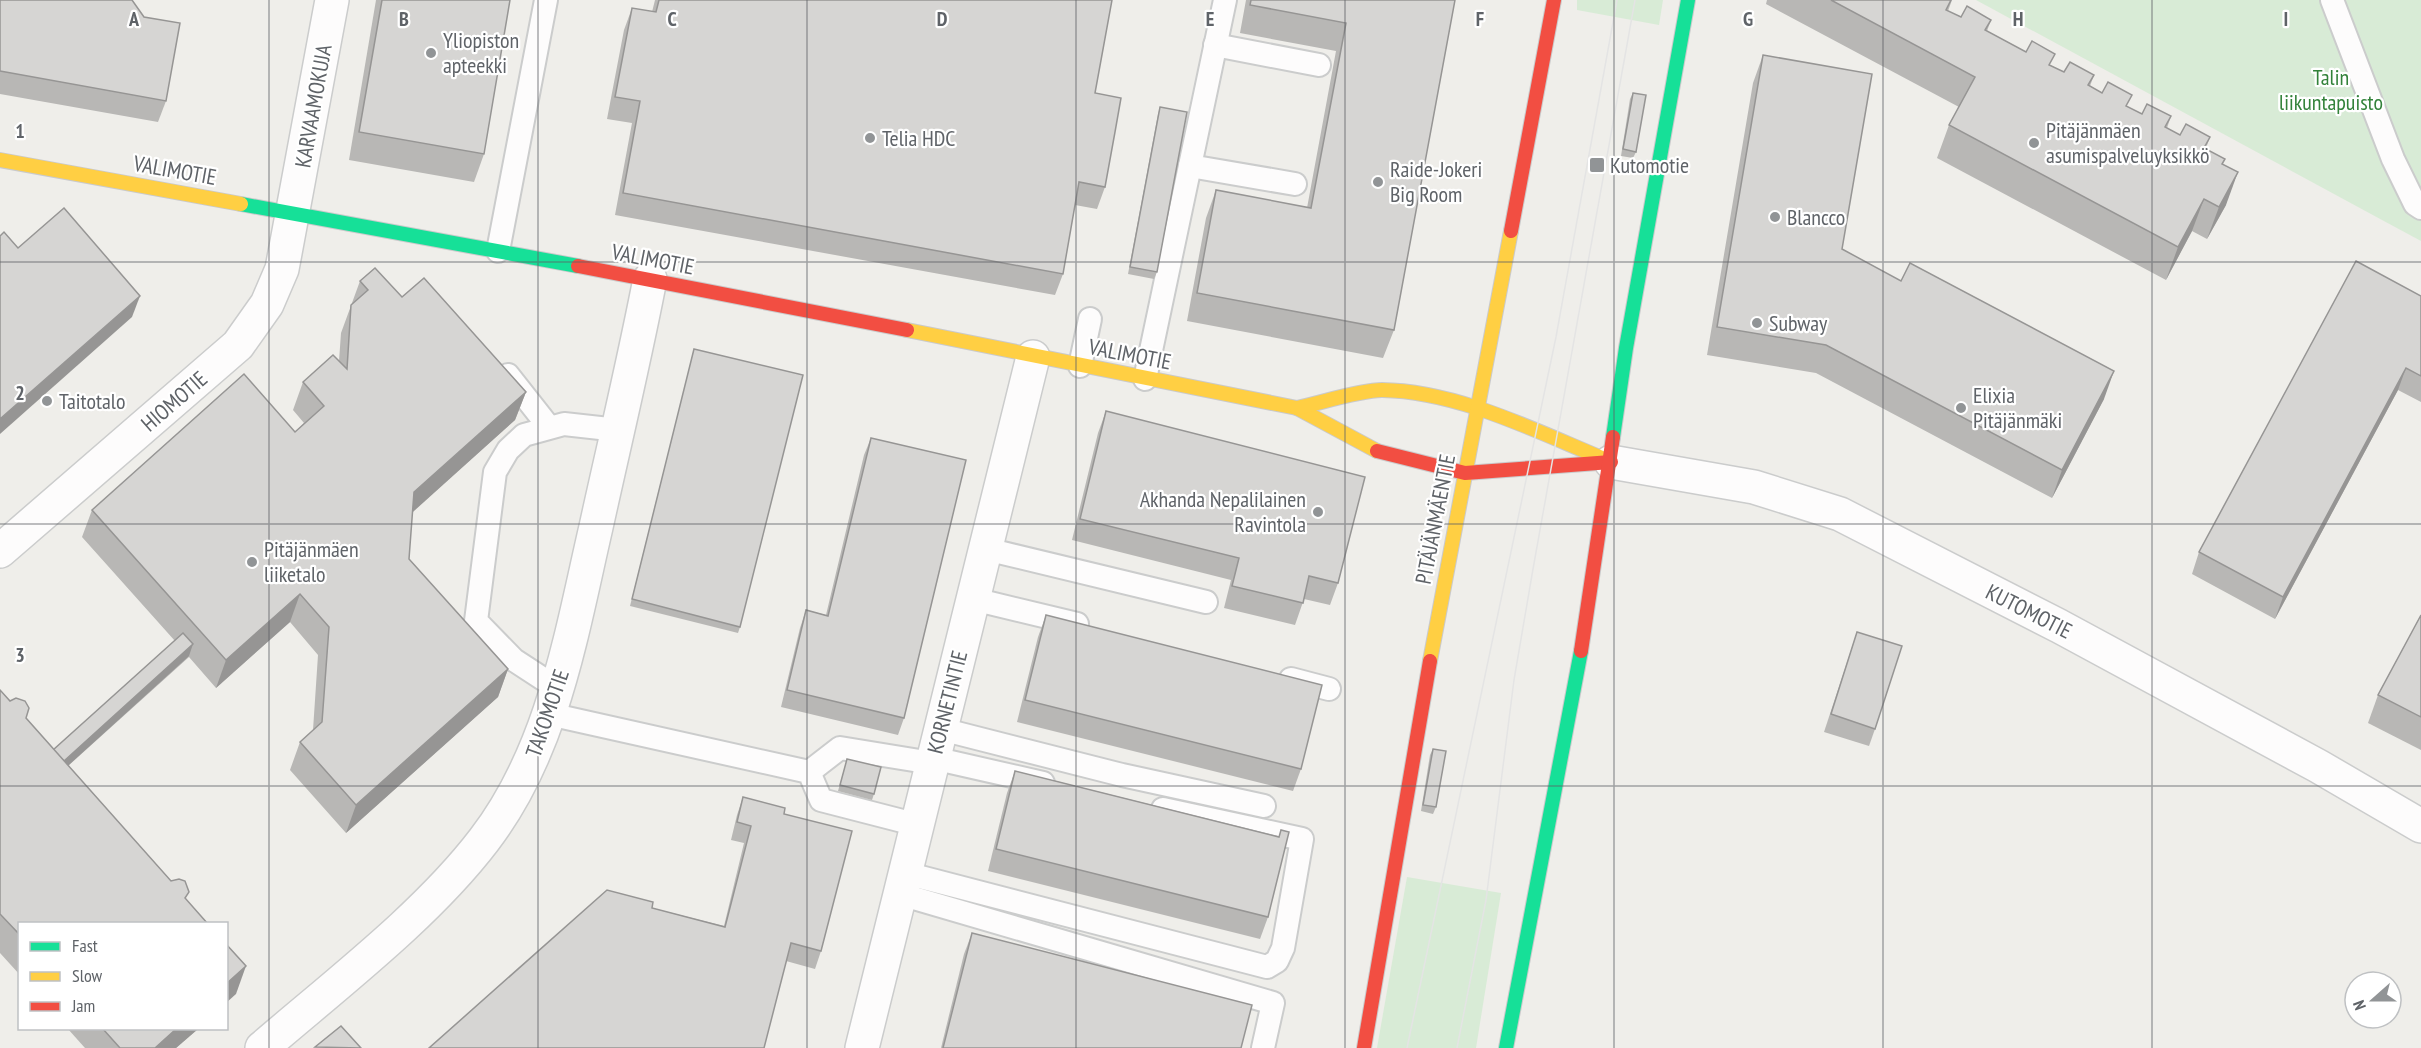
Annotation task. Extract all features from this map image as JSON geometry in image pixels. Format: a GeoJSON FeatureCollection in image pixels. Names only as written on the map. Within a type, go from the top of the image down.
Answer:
{"type":"FeatureCollection","features":[{"type":"Feature","properties":{"kind":"main road","name":"PITÄJÄNMÄENTIE"},"geometry":{"type":"LineString","coordinates":[[1364,1048],[1389,886],[1554,0]]}},
{"type":"Feature","properties":{"kind":"main road"},"geometry":{"type":"LineString","coordinates":[[1506,1048],[1587,621],[1626,348],[1688,0]]}},
{"type":"Feature","properties":{"kind":"main road","name":"VALIMOTIE"},"geometry":{"type":"LineString","coordinates":[[0,160],[650,279],[1297,408],[1371,450],[1465,473],[1611,462]]}},
{"type":"Feature","properties":{"kind":"main road","name":"VALIMOTIE"},"geometry":{"type":"LineString","coordinates":[[1297,408],[1381,390],[1478,407],[1611,462]]}},
{"type":"Feature","properties":{"kind":"street","name":"KARVAAMOKUJA"},"geometry":{"type":"LineString","coordinates":[[293,213],[332,0]]}},
{"type":"Feature","properties":{"kind":"street","name":"HIOMOTIE"},"geometry":{"type":"LineString","coordinates":[[0,551],[238,345],[267,304],[282,269],[293,213]]}},
{"type":"Feature","properties":{"kind":"street","name":"TAKOMOTIE"},"geometry":{"type":"LineString","coordinates":[[262,1048],[429,902],[484,841],[515,794],[543,734],[567,655],[650,279]]}},
{"type":"Feature","properties":{"kind":"street","name":"KORNETINTIE"},"geometry":{"type":"LineString","coordinates":[[862,1048],[1033,357]]}},
{"type":"Feature","properties":{"kind":"street","name":"KUTOMOTIE"},"geometry":{"type":"LineString","coordinates":[[1611,462],[1754,488],[1840,514],[2059,626],[2318,766],[2421,826]]}},
{"type":"Feature","properties":{"kind":"lane"},"geometry":{"type":"LineString","coordinates":[[498,251],[546,0]]}},
{"type":"Feature","properties":{"kind":"lane"},"geometry":{"type":"LineString","coordinates":[[1145,379],[1225,0]]}},
{"type":"Feature","properties":{"kind":"lane"},"geometry":{"type":"LineString","coordinates":[[2332,0],[2393,159],[2415,204],[2421,208]]}},
{"type":"Feature","properties":{"kind":"lane"},"geometry":{"type":"LineString","coordinates":[[1215,45],[1319,64]]}},
{"type":"Feature","properties":{"kind":"lane"},"geometry":{"type":"LineString","coordinates":[[1190,166],[1295,184]]}},
{"type":"Feature","properties":{"kind":"lane"},"geometry":{"type":"LineString","coordinates":[[1080,366],[1090,319]]}},
{"type":"Feature","properties":{"kind":"lane"},"geometry":{"type":"LineString","coordinates":[[508,375],[549,427]]}},
{"type":"Feature","properties":{"kind":"lane"},"geometry":{"type":"LineString","coordinates":[[618,430],[564,424],[524,435],[508,450],[495,472],[476,621],[553,701],[809,772]]}},
{"type":"Feature","properties":{"kind":"lane"},"geometry":{"type":"LineString","coordinates":[[986,549],[1206,602]]}},
{"type":"Feature","properties":{"kind":"lane"},"geometry":{"type":"LineString","coordinates":[[973,599],[1010,606],[1100,630]]}},
{"type":"Feature","properties":{"kind":"lane"},"geometry":{"type":"LineString","coordinates":[[1271,674],[1329,689]]}},
{"type":"Feature","properties":{"kind":"lane"},"geometry":{"type":"LineString","coordinates":[[809,772],[840,748],[936,750],[1122,775],[1264,806]]}},
{"type":"Feature","properties":{"kind":"lane"},"geometry":{"type":"LineString","coordinates":[[936,750],[1068,788]]}},
{"type":"Feature","properties":{"kind":"lane"},"geometry":{"type":"LineString","coordinates":[[809,772],[821,800],[918,825]]}},
{"type":"Feature","properties":{"kind":"lane"},"geometry":{"type":"LineString","coordinates":[[902,883],[1267,967],[1277,961],[1283,948],[1302,839],[1138,803]]}},
{"type":"Feature","properties":{"kind":"lane"},"geometry":{"type":"LineString","coordinates":[[902,883],[1273,1003],[1263,1048]]}},
{"type":"Feature","properties":{"kind":"green space"},"geometry":{"type":"Polygon","coordinates":[[[1577,0],[1663,0],[1659,25],[1577,10],[1577,0]]]}},
{"type":"Feature","properties":{"kind":"green space","name":"Talin liikuntapuisto"},"geometry":{"type":"Polygon","coordinates":[[[1976,0],[2421,0],[2421,241],[2382,220],[1976,0]]]}},
{"type":"Feature","properties":{"kind":"green space"},"geometry":{"type":"Polygon","coordinates":[[[1407,877],[1501,893],[1476,1048],[1377,1048],[1407,877]]]}},
{"type":"Feature","properties":{"kind":"building"},"geometry":{"type":"Polygon","coordinates":[[[0,0],[132,0],[144,17],[180,23],[166,101],[0,71],[0,0]]]}},
{"type":"Feature","properties":{"kind":"building","name":"Yliopiston apteekki"},"geometry":{"type":"Polygon","coordinates":[[[382,0],[510,0],[484,154],[359,132],[382,0]]]}},
{"type":"Feature","properties":{"kind":"building","name":"Telia HDC"},"geometry":{"type":"Polygon","coordinates":[[[659,0],[1112,0],[1095,93],[1121,98],[1115,132],[1105,187],[1079,182],[1063,274],[623,193],[640,101],[615,97],[632,8],[656,12],[659,0]]]}},
{"type":"Feature","properties":{"kind":"building"},"geometry":{"type":"Polygon","coordinates":[[[1251,0],[1455,0],[1394,330],[1197,293],[1216,190],[1311,208],[1346,23],[1250,5],[1251,0]]]}},
{"type":"Feature","properties":{"kind":"building"},"geometry":{"type":"Polygon","coordinates":[[[1831,0],[1951,0],[1946,10],[1961,17],[1967,6],[1991,20],[1985,30],[2026,52],[2032,41],[2055,54],[2049,65],[2064,72],[2070,62],[2094,75],[2088,85],[2102,93],[2108,82],[2132,95],[2126,106],[2142,114],[2147,104],[2171,116],[2165,127],[2180,135],[2186,124],[2210,137],[2204,148],[2225,159],[2222,164],[2238,172],[2219,207],[2204,199],[2178,247],[1949,125],[1975,77],[1831,0]]]}},
{"type":"Feature","properties":{"kind":"building"},"geometry":{"type":"Polygon","coordinates":[[[1763,55],[1872,74],[1842,249],[1901,281],[1910,263],[2114,371],[2062,470],[1826,345],[1717,327],[1763,55]]]}},
{"type":"Feature","properties":{"kind":"building"},"geometry":{"type":"Polygon","coordinates":[[[1633,93],[1646,95],[1636,152],[1623,149],[1633,93]]]}},
{"type":"Feature","properties":{"kind":"building"},"geometry":{"type":"Polygon","coordinates":[[[1160,107],[1187,112],[1157,272],[1130,267],[1160,107]]]}},
{"type":"Feature","properties":{"kind":"building"},"geometry":{"type":"Polygon","coordinates":[[[64,208],[140,296],[0,419],[0,236],[4,232],[18,248],[64,208]]]}},
{"type":"Feature","properties":{"kind":"building"},"geometry":{"type":"Polygon","coordinates":[[[2356,261],[2421,296],[2421,376],[2406,368],[2283,597],[2199,552],[2356,261]]]}},
{"type":"Feature","properties":{"kind":"building","name":"Pitäjänmäen liiketalo"},"geometry":{"type":"Polygon","coordinates":[[[375,268],[402,297],[424,278],[526,392],[414,492],[409,559],[508,669],[356,805],[300,742],[322,722],[329,627],[300,594],[226,660],[92,510],[244,374],[295,432],[324,406],[303,382],[333,355],[347,369],[351,305],[368,290],[360,281],[375,268]]]}},
{"type":"Feature","properties":{"kind":"building"},"geometry":{"type":"Polygon","coordinates":[[[694,349],[803,375],[740,627],[632,599],[694,349]]]}},
{"type":"Feature","properties":{"kind":"building"},"geometry":{"type":"Polygon","coordinates":[[[1106,411],[1365,477],[1338,583],[1309,576],[1303,603],[1232,586],[1239,558],[1080,519],[1106,411]]]}},
{"type":"Feature","properties":{"kind":"building"},"geometry":{"type":"Polygon","coordinates":[[[871,438],[966,460],[904,718],[787,690],[806,610],[828,616],[871,438]]]}},
{"type":"Feature","properties":{"kind":"building"},"geometry":{"type":"Polygon","coordinates":[[[1046,615],[1322,685],[1301,769],[1025,700],[1046,615]]]}},
{"type":"Feature","properties":{"kind":"building"},"geometry":{"type":"Polygon","coordinates":[[[2421,615],[2421,717],[2378,695],[2421,615]]]}},
{"type":"Feature","properties":{"kind":"building"},"geometry":{"type":"Polygon","coordinates":[[[1857,632],[1902,646],[1875,729],[1831,714],[1857,632]]]}},
{"type":"Feature","properties":{"kind":"building"},"geometry":{"type":"Polygon","coordinates":[[[183,633],[193,644],[64,761],[53,750],[183,633]]]}},
{"type":"Feature","properties":{"kind":"building"},"geometry":{"type":"Polygon","coordinates":[[[0,690],[10,701],[16,698],[25,701],[29,708],[26,718],[171,881],[179,879],[185,881],[189,892],[185,898],[206,922],[18,922],[18,933],[0,914],[0,690]]]}},
{"type":"Feature","properties":{"kind":"building"},"geometry":{"type":"Polygon","coordinates":[[[1433,749],[1446,751],[1436,807],[1423,805],[1433,749]]]}},
{"type":"Feature","properties":{"kind":"building"},"geometry":{"type":"Polygon","coordinates":[[[847,759],[881,767],[874,794],[840,785],[847,759]]]}},
{"type":"Feature","properties":{"kind":"building"},"geometry":{"type":"Polygon","coordinates":[[[1015,771],[1279,837],[1281,830],[1289,832],[1268,917],[996,849],[1015,771]]]}},
{"type":"Feature","properties":{"kind":"building"},"geometry":{"type":"Polygon","coordinates":[[[743,797],[785,808],[784,814],[852,831],[821,951],[791,943],[764,1048],[429,1048],[607,890],[653,902],[652,908],[725,927],[751,826],[737,822],[743,797]]]}},
{"type":"Feature","properties":{"kind":"building"},"geometry":{"type":"Polygon","coordinates":[[[972,933],[1252,1005],[1241,1048],[943,1048],[972,933]]]}},
{"type":"Feature","properties":{"kind":"building"},"geometry":{"type":"Polygon","coordinates":[[[228,946],[246,966],[228,982],[228,946]]]}},
{"type":"Feature","properties":{"kind":"building"},"geometry":{"type":"Polygon","coordinates":[[[341,1026],[361,1048],[315,1047],[341,1026]]]}},
{"type":"Feature","properties":{"kind":"building"},"geometry":{"type":"Polygon","coordinates":[[[104,1030],[175,1030],[155,1048],[120,1048],[104,1030]]]}},
{"type":"Feature","properties":{"kind":"tram line"},"geometry":{"type":"LineString","coordinates":[[1407,1048],[1556,337],[1617,0]]}},
{"type":"Feature","properties":{"kind":"tram line"},"geometry":{"type":"LineString","coordinates":[[1457,1048],[1486,900],[1514,680],[1635,0]]}},
{"type":"Feature","properties":{"kind":"traffic: fast"},"geometry":{"type":"LineString","coordinates":[[1613,437],[1626,348],[1688,0]]}},
{"type":"Feature","properties":{"kind":"traffic: fast"},"geometry":{"type":"LineString","coordinates":[[241,204],[578,266]]}},
{"type":"Feature","properties":{"kind":"traffic: fast"},"geometry":{"type":"LineString","coordinates":[[1506,1048],[1581,651]]}},
{"type":"Feature","properties":{"kind":"traffic: slow"},"geometry":{"type":"LineString","coordinates":[[0,160],[241,204]]}},
{"type":"Feature","properties":{"kind":"traffic: slow"},"geometry":{"type":"LineString","coordinates":[[1430,661],[1511,231]]}},
{"type":"Feature","properties":{"kind":"traffic: slow"},"geometry":{"type":"LineString","coordinates":[[907,330],[1297,408],[1377,451]]}},
{"type":"Feature","properties":{"kind":"traffic: slow"},"geometry":{"type":"LineString","coordinates":[[1297,408],[1373,391],[1410,392],[1439,397],[1496,414],[1604,459]]}},
{"type":"Feature","properties":{"kind":"traffic: jam"},"geometry":{"type":"LineString","coordinates":[[1511,231],[1554,0]]}},
{"type":"Feature","properties":{"kind":"traffic: jam"},"geometry":{"type":"LineString","coordinates":[[578,266],[907,330]]}},
{"type":"Feature","properties":{"kind":"traffic: jam"},"geometry":{"type":"LineString","coordinates":[[1581,651],[1613,437]]}},
{"type":"Feature","properties":{"kind":"traffic: jam"},"geometry":{"type":"LineString","coordinates":[[1377,451],[1465,473],[1611,462]]}},
{"type":"Feature","properties":{"kind":"traffic: jam"},"geometry":{"type":"LineString","coordinates":[[1364,1048],[1430,661]]}},
{"type":"Feature","properties":{"kind":"place","name":"Yliopiston apteekki"},"geometry":{"type":"Point","coordinates":[431,53]}},
{"type":"Feature","properties":{"kind":"place","name":"Telia HDC"},"geometry":{"type":"Point","coordinates":[870,138]}},
{"type":"Feature","properties":{"kind":"place","name":"Pitäjänmäen asumispalveluyksikkö"},"geometry":{"type":"Point","coordinates":[2034,143]}},
{"type":"Feature","properties":{"kind":"place","name":"Kutomotie"},"geometry":{"type":"Point","coordinates":[1597,165]}},
{"type":"Feature","properties":{"kind":"place","name":"Raide-Jokeri Big Room"},"geometry":{"type":"Point","coordinates":[1378,182]}},
{"type":"Feature","properties":{"kind":"place","name":"Blancco"},"geometry":{"type":"Point","coordinates":[1775,217]}},
{"type":"Feature","properties":{"kind":"place","name":"Subway"},"geometry":{"type":"Point","coordinates":[1757,323]}},
{"type":"Feature","properties":{"kind":"place","name":"Taitotalo"},"geometry":{"type":"Point","coordinates":[47,401]}},
{"type":"Feature","properties":{"kind":"place","name":"Elixia Pitäjänmäki"},"geometry":{"type":"Point","coordinates":[1961,408]}},
{"type":"Feature","properties":{"kind":"place","name":"Akhanda Nepalilainen Ravintola"},"geometry":{"type":"Point","coordinates":[1318,512]}},
{"type":"Feature","properties":{"kind":"place","name":"Pitäjänmäen liiketalo"},"geometry":{"type":"Point","coordinates":[252,562]}}]}
